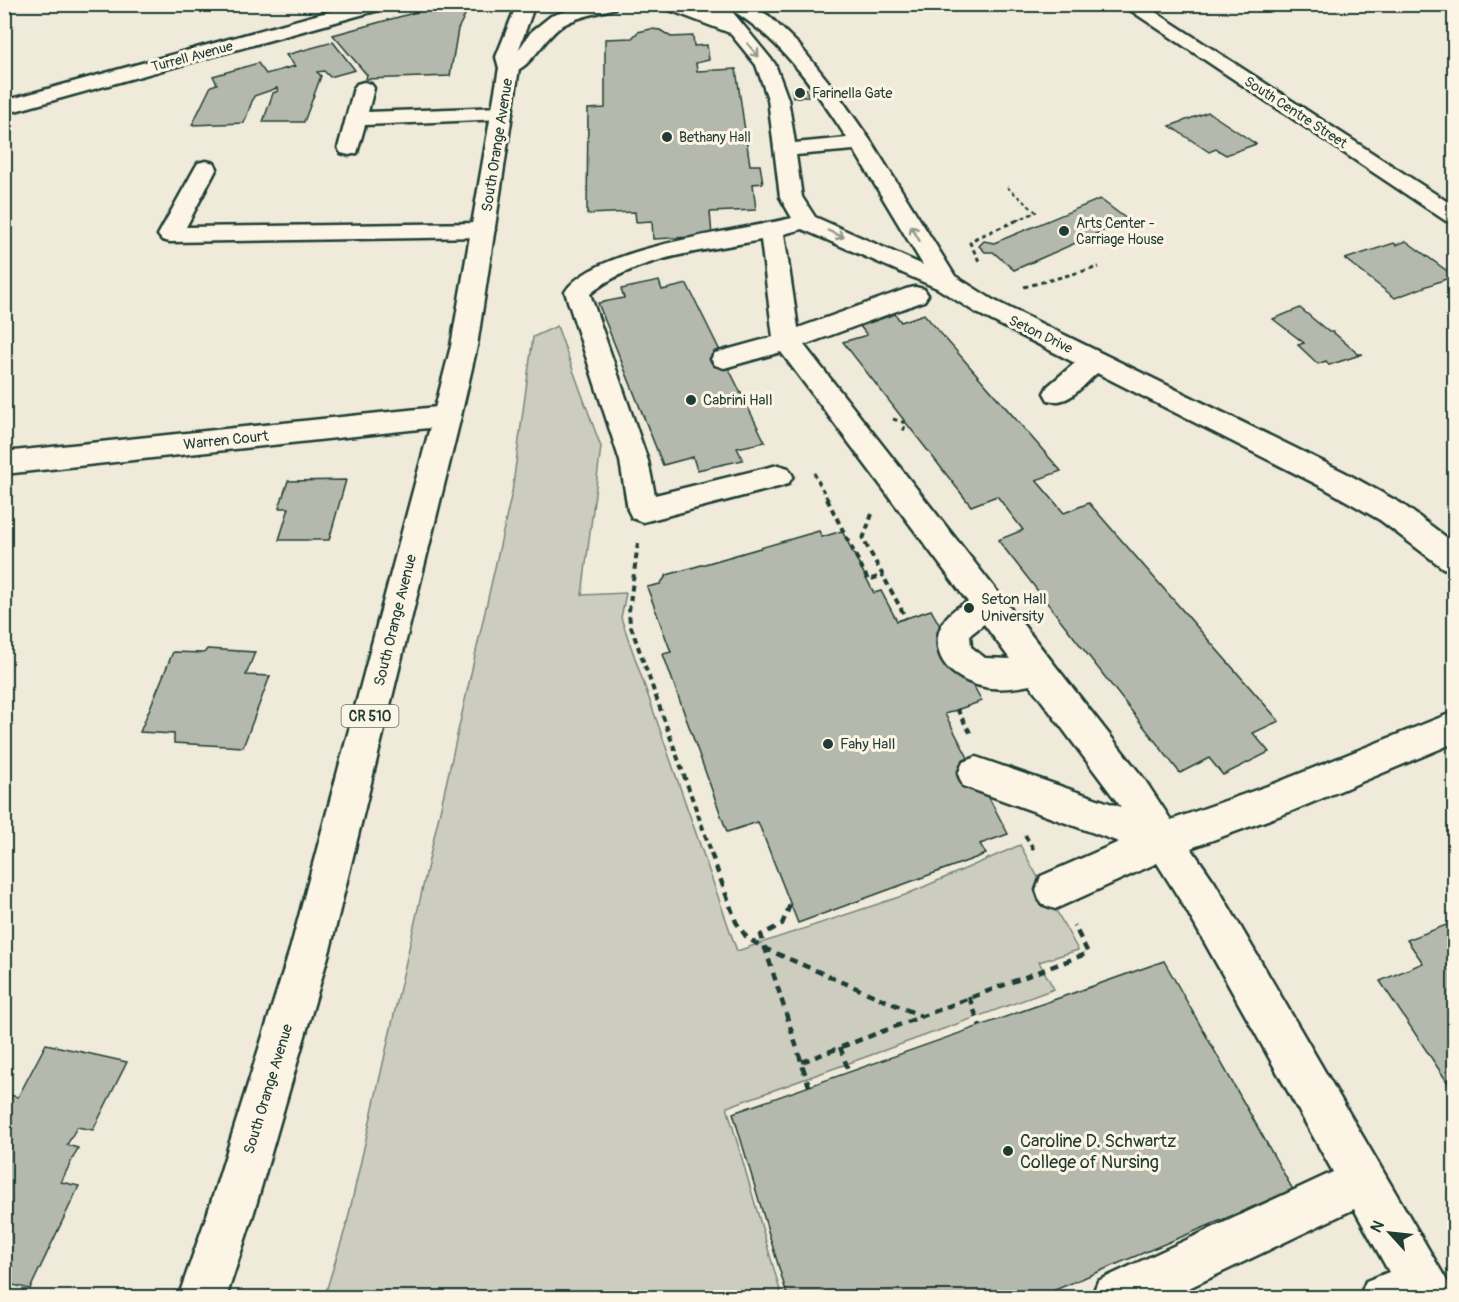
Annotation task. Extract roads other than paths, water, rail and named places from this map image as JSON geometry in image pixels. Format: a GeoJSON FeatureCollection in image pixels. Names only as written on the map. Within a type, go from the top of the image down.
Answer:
{"type":"FeatureCollection","features":[{"type":"Feature","properties":{"kind":"street"},"geometry":{"type":"LineString","coordinates":[[509,68],[524,56],[538,36],[558,20],[608,4]]}},
{"type":"Feature","properties":{"kind":"street"},"geometry":{"type":"LineString","coordinates":[[671,4],[707,15],[736,29]]}},
{"type":"Feature","properties":{"kind":"street"},"geometry":{"type":"LineString","coordinates":[[716,4],[765,64],[773,81],[778,99],[791,197],[806,222],[622,265],[594,276],[578,292],[578,299],[634,461],[643,510],[778,476]]}},
{"type":"Feature","properties":{"kind":"street"},"geometry":{"type":"LineString","coordinates":[[735,4],[762,20],[792,49],[828,94],[861,143],[946,282]]}},
{"type":"Feature","properties":{"kind":"street","name":"Turrell Avenue"},"geometry":{"type":"LineString","coordinates":[[4,108],[377,5]]}},
{"type":"Feature","properties":{"kind":"street","name":"South Orange Avenue"},"geometry":{"type":"LineString","coordinates":[[202,1298],[231,1212],[311,946],[447,417],[464,346],[509,68],[506,57],[524,5]]}},
{"type":"Feature","properties":{"kind":"street","name":"South Centre Street"},"geometry":{"type":"LineString","coordinates":[[1138,6],[1455,216]]}},
{"type":"Feature","properties":{"kind":"street"},"geometry":{"type":"LineString","coordinates":[[349,148],[364,88]]}},
{"type":"Feature","properties":{"kind":"street"},"geometry":{"type":"LineString","coordinates":[[356,119],[502,113]]}},
{"type":"Feature","properties":{"kind":"street"},"geometry":{"type":"LineString","coordinates":[[785,150],[861,143]]}},
{"type":"Feature","properties":{"kind":"street"},"geometry":{"type":"LineString","coordinates":[[206,168],[170,235],[483,230]]}},
{"type":"Feature","properties":{"kind":"street","name":"Seton Drive"},"geometry":{"type":"LineString","coordinates":[[806,222],[946,282],[984,306],[1334,480],[1391,512],[1455,559]]}},
{"type":"Feature","properties":{"kind":"street"},"geometry":{"type":"LineString","coordinates":[[772,231],[787,342],[1131,791],[1165,840],[1201,897],[1363,1181],[1412,1293]]}},
{"type":"Feature","properties":{"kind":"street"},"geometry":{"type":"LineString","coordinates":[[724,359],[787,342],[915,295]]}},
{"type":"Feature","properties":{"kind":"street"},"geometry":{"type":"LineString","coordinates":[[1058,393],[1094,361]]}},
{"type":"Feature","properties":{"kind":"street","name":"Warren Court"},"geometry":{"type":"LineString","coordinates":[[4,463],[447,417]]}},
{"type":"Feature","properties":{"kind":"street"},"geometry":{"type":"LineString","coordinates":[[990,608],[967,617],[957,628],[952,641],[956,655],[968,667],[986,674],[1009,674],[1036,669]]}},
{"type":"Feature","properties":{"kind":"street"},"geometry":{"type":"LineString","coordinates":[[1055,890],[1165,840],[1279,799],[1455,728]]}},
{"type":"Feature","properties":{"kind":"street"},"geometry":{"type":"LineString","coordinates":[[986,778],[1165,840]]}},
{"type":"Feature","properties":{"kind":"street"},"geometry":{"type":"LineString","coordinates":[[1115,1298],[1363,1181]]}},
{"type":"Feature","properties":{"kind":"place","name":"Farinella Gate"},"geometry":{"type":"Point","coordinates":[800,93]}},
{"type":"Feature","properties":{"kind":"place","name":"Bethany Hall"},"geometry":{"type":"Point","coordinates":[667,137]}},
{"type":"Feature","properties":{"kind":"place","name":"Arts Center - Carriage House"},"geometry":{"type":"Point","coordinates":[1064,231]}},
{"type":"Feature","properties":{"kind":"place","name":"Cabrini Hall"},"geometry":{"type":"Point","coordinates":[691,400]}},
{"type":"Feature","properties":{"kind":"place","name":"Seton Hall University"},"geometry":{"type":"Point","coordinates":[969,608]}},
{"type":"Feature","properties":{"kind":"place","name":"Fahy Hall"},"geometry":{"type":"Point","coordinates":[828,744]}},
{"type":"Feature","properties":{"kind":"place","name":"Caroline D. Schwartz College of Nursing"},"geometry":{"type":"Point","coordinates":[1008,1151]}}]}
